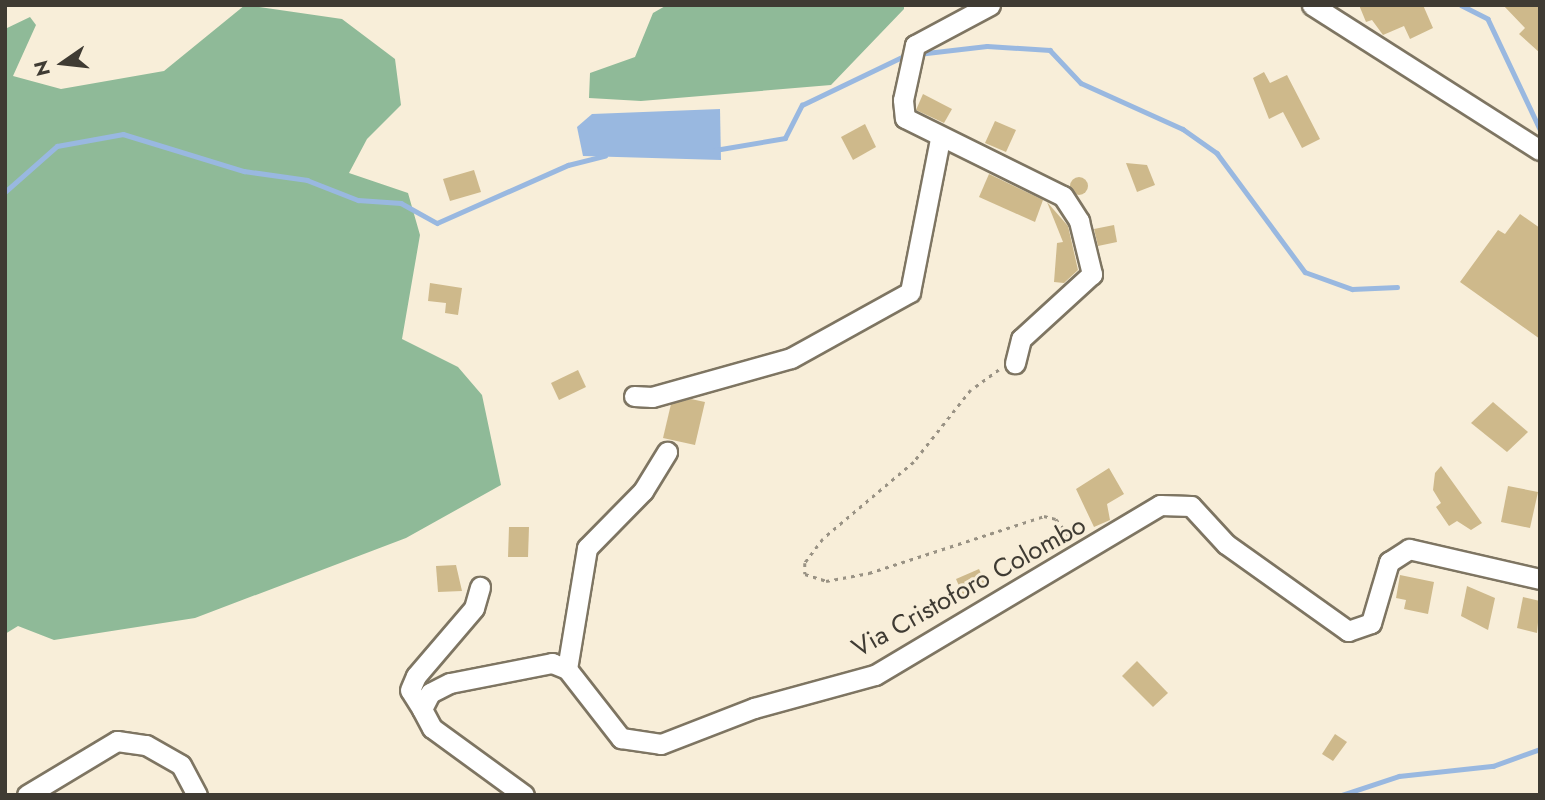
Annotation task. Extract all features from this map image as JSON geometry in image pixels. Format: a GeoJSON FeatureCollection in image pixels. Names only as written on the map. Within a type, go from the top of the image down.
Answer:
{"type":"FeatureCollection","features":[{"type":"Feature","properties":{"kind":"street"},"geometry":{"type":"LineString","coordinates":[[990,5],[915,45],[905,118],[940,139],[1063,196],[1088,244],[1092,274],[1021,339],[1015,363]]}},
{"type":"Feature","properties":{"kind":"street"},"geometry":{"type":"LineString","coordinates":[[1311,5],[1540,150]]}},
{"type":"Feature","properties":{"kind":"street"},"geometry":{"type":"LineString","coordinates":[[634,397],[652,397],[791,358],[910,292],[940,139]]}},
{"type":"Feature","properties":{"kind":"street"},"geometry":{"type":"LineString","coordinates":[[422,709],[430,694],[450,683],[552,663],[567,668],[587,548],[643,491],[667,452]]}},
{"type":"Feature","properties":{"kind":"street","name":"Via Cristoforo Colombo"},"geometry":{"type":"LineString","coordinates":[[567,668],[621,738],[661,744],[754,708],[875,675],[985,604],[1081,557],[1160,505],[1191,506],[1226,544],[1348,631],[1371,622],[1389,562],[1409,549],[1540,579]]}},
{"type":"Feature","properties":{"kind":"street"},"geometry":{"type":"LineString","coordinates":[[480,587],[474,608],[416,676],[410,690],[432,728],[524,795]]}},
{"type":"Feature","properties":{"kind":"street"},"geometry":{"type":"LineString","coordinates":[[27,795],[117,741],[146,745],[181,765],[197,795]]}},
{"type":"Feature","properties":{"kind":"path"},"geometry":{"type":"LineString","coordinates":[[1015,363],[971,390],[914,462],[823,539],[805,563],[805,574],[826,581],[869,573],[1044,516],[1068,532],[1081,557]]}},
{"type":"Feature","properties":{"kind":"green space"},"geometry":{"type":"Polygon","coordinates":[[[245,5],[342,19],[395,59],[401,105],[367,139],[349,173],[408,193],[420,235],[402,339],[458,367],[482,395],[501,485],[406,538],[195,618],[54,640],[18,626],[5,634],[5,29],[30,17],[36,25],[13,76],[61,89],[164,71],[245,5]]]}},
{"type":"Feature","properties":{"kind":"green space"},"geometry":{"type":"Polygon","coordinates":[[[667,5],[904,5],[904,9],[831,85],[641,101],[589,98],[590,73],[635,57],[653,13],[667,5]]]}},
{"type":"Feature","properties":{"kind":"water"},"geometry":{"type":"Polygon","coordinates":[[[720,109],[721,160],[583,156],[577,127],[592,114],[720,109]]]}},
{"type":"Feature","properties":{"kind":"building"},"geometry":{"type":"Polygon","coordinates":[[[1359,5],[1423,5],[1433,28],[1410,39],[1404,26],[1383,35],[1372,20],[1366,22],[1359,5]]]}},
{"type":"Feature","properties":{"kind":"building"},"geometry":{"type":"Polygon","coordinates":[[[1503,5],[1540,5],[1540,53],[1519,34],[1525,28],[1503,5]]]}},
{"type":"Feature","properties":{"kind":"building"},"geometry":{"type":"Polygon","coordinates":[[[1264,72],[1270,83],[1287,75],[1320,139],[1302,148],[1283,112],[1269,119],[1253,78],[1264,72]]]}},
{"type":"Feature","properties":{"kind":"building"},"geometry":{"type":"Polygon","coordinates":[[[923,94],[952,109],[944,123],[916,110],[923,94]]]}},
{"type":"Feature","properties":{"kind":"building"},"geometry":{"type":"Polygon","coordinates":[[[995,121],[1016,130],[1006,152],[985,143],[995,121]]]}},
{"type":"Feature","properties":{"kind":"building"},"geometry":{"type":"Polygon","coordinates":[[[865,124],[876,147],[853,160],[841,137],[865,124]]]}},
{"type":"Feature","properties":{"kind":"building"},"geometry":{"type":"Polygon","coordinates":[[[1126,163],[1147,165],[1155,185],[1137,192],[1126,163]]]}},
{"type":"Feature","properties":{"kind":"building"},"geometry":{"type":"Polygon","coordinates":[[[474,170],[481,192],[450,201],[443,179],[474,170]]]}},
{"type":"Feature","properties":{"kind":"building"},"geometry":{"type":"Polygon","coordinates":[[[989,174],[1043,200],[1035,222],[979,197],[989,174]]]}},
{"type":"Feature","properties":{"kind":"building"},"geometry":{"type":"Polygon","coordinates":[[[1079,177],[1085,180],[1088,186],[1085,192],[1079,195],[1073,192],[1070,186],[1073,180],[1079,177]]]}},
{"type":"Feature","properties":{"kind":"building"},"geometry":{"type":"Polygon","coordinates":[[[1047,202],[1068,226],[1078,270],[1064,283],[1054,282],[1057,243],[1063,242],[1047,202]]]}},
{"type":"Feature","properties":{"kind":"building"},"geometry":{"type":"Polygon","coordinates":[[[1520,214],[1540,228],[1540,339],[1460,282],[1498,230],[1505,234],[1520,214]]]}},
{"type":"Feature","properties":{"kind":"building"},"geometry":{"type":"Polygon","coordinates":[[[1114,225],[1117,242],[1098,246],[1094,229],[1114,225]]]}},
{"type":"Feature","properties":{"kind":"building"},"geometry":{"type":"Polygon","coordinates":[[[430,283],[462,288],[458,315],[445,313],[446,303],[428,301],[430,283]]]}},
{"type":"Feature","properties":{"kind":"building"},"geometry":{"type":"Polygon","coordinates":[[[578,370],[586,387],[559,400],[551,383],[578,370]]]}},
{"type":"Feature","properties":{"kind":"building"},"geometry":{"type":"Polygon","coordinates":[[[691,399],[705,402],[695,445],[663,438],[671,404],[691,399]]]}},
{"type":"Feature","properties":{"kind":"building"},"geometry":{"type":"Polygon","coordinates":[[[1493,402],[1528,432],[1507,452],[1471,423],[1493,402]]]}},
{"type":"Feature","properties":{"kind":"building"},"geometry":{"type":"Polygon","coordinates":[[[1441,466],[1482,523],[1471,530],[1457,521],[1449,526],[1436,507],[1441,503],[1433,490],[1435,473],[1441,466]]]}},
{"type":"Feature","properties":{"kind":"building"},"geometry":{"type":"Polygon","coordinates":[[[1109,468],[1124,494],[1107,504],[1110,520],[1094,527],[1076,489],[1109,468]]]}},
{"type":"Feature","properties":{"kind":"building"},"geometry":{"type":"Polygon","coordinates":[[[1508,486],[1538,492],[1530,528],[1501,522],[1508,486]]]}},
{"type":"Feature","properties":{"kind":"building"},"geometry":{"type":"Polygon","coordinates":[[[509,527],[529,527],[528,557],[508,557],[509,527]]]}},
{"type":"Feature","properties":{"kind":"building"},"geometry":{"type":"Polygon","coordinates":[[[456,565],[462,591],[438,592],[436,566],[456,565]]]}},
{"type":"Feature","properties":{"kind":"building"},"geometry":{"type":"Polygon","coordinates":[[[979,569],[986,584],[963,595],[956,579],[979,569]]]}},
{"type":"Feature","properties":{"kind":"building"},"geometry":{"type":"Polygon","coordinates":[[[1400,575],[1434,582],[1428,614],[1404,609],[1406,600],[1396,598],[1400,575]]]}},
{"type":"Feature","properties":{"kind":"building"},"geometry":{"type":"Polygon","coordinates":[[[1467,586],[1495,598],[1488,630],[1461,616],[1467,586]]]}},
{"type":"Feature","properties":{"kind":"building"},"geometry":{"type":"Polygon","coordinates":[[[1523,597],[1540,601],[1537,633],[1517,628],[1523,597]]]}},
{"type":"Feature","properties":{"kind":"building"},"geometry":{"type":"Polygon","coordinates":[[[1137,661],[1168,693],[1153,707],[1122,676],[1137,661]]]}},
{"type":"Feature","properties":{"kind":"building"},"geometry":{"type":"Polygon","coordinates":[[[1335,734],[1347,742],[1333,761],[1322,754],[1335,734]]]}},
{"type":"Feature","properties":{"kind":"waterway"},"geometry":{"type":"LineString","coordinates":[[1461,5],[1488,19],[1540,129]]}},
{"type":"Feature","properties":{"kind":"waterway"},"geometry":{"type":"LineString","coordinates":[[918,54],[987,46],[1050,50],[1081,83],[1183,129],[1217,153],[1305,272],[1352,289],[1397,287]]}},
{"type":"Feature","properties":{"kind":"waterway"},"geometry":{"type":"LineString","coordinates":[[715,150],[785,138],[802,105],[906,55]]}},
{"type":"Feature","properties":{"kind":"waterway"},"geometry":{"type":"LineString","coordinates":[[5,192],[57,146],[123,134],[244,171],[307,180],[358,200],[401,203],[437,223],[568,165],[605,156]]}},
{"type":"Feature","properties":{"kind":"waterway"},"geometry":{"type":"LineString","coordinates":[[1342,795],[1399,776],[1493,766],[1540,749]]}}]}
